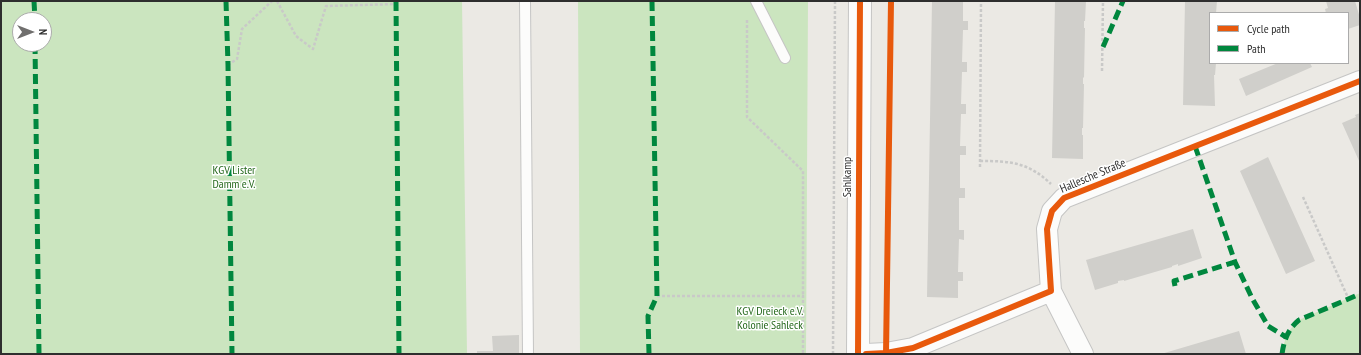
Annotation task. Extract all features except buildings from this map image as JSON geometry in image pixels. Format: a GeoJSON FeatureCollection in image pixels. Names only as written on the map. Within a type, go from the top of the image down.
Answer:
{"type":"FeatureCollection","features":[{"type":"Feature","properties":{"kind":"street","name":"Sahlkamp"},"geometry":{"type":"LineString","coordinates":[[858,354],[860,1]]}},
{"type":"Feature","properties":{"kind":"street","name":"Hallesche Straße"},"geometry":{"type":"LineString","coordinates":[[1051,291],[1047,229],[1052,211],[1064,198],[1360,81]]}},
{"type":"Feature","properties":{"kind":"street"},"geometry":{"type":"LineString","coordinates":[[866,354],[886,353],[914,348],[1051,291],[1083,354]]}},
{"type":"Feature","properties":{"kind":"lane"},"geometry":{"type":"LineString","coordinates":[[525,1],[528,354]]}},
{"type":"Feature","properties":{"kind":"lane"},"geometry":{"type":"LineString","coordinates":[[756,1],[785,58]]}},
{"type":"Feature","properties":{"kind":"path"},"geometry":{"type":"LineString","coordinates":[[228,65],[237,59],[242,29],[272,1]]}},
{"type":"Feature","properties":{"kind":"path"},"geometry":{"type":"LineString","coordinates":[[277,1],[296,36],[313,49],[326,6],[396,4]]}},
{"type":"Feature","properties":{"kind":"path"},"geometry":{"type":"LineString","coordinates":[[833,354],[835,1]]}},
{"type":"Feature","properties":{"kind":"path"},"geometry":{"type":"LineString","coordinates":[[980,167],[981,1]]}},
{"type":"Feature","properties":{"kind":"path"},"geometry":{"type":"LineString","coordinates":[[1102,71],[1103,1]]}},
{"type":"Feature","properties":{"kind":"path"},"geometry":{"type":"LineString","coordinates":[[747,16],[747,117],[803,171],[803,354]]}},
{"type":"Feature","properties":{"kind":"path"},"geometry":{"type":"LineString","coordinates":[[980,161],[1007,161],[1023,166],[1037,173],[1049,182],[1064,198]]}},
{"type":"Feature","properties":{"kind":"path"},"geometry":{"type":"LineString","coordinates":[[1302,197],[1349,300]]}},
{"type":"Feature","properties":{"kind":"path"},"geometry":{"type":"LineString","coordinates":[[657,296],[803,296]]}},
{"type":"Feature","properties":{"kind":"green space","name":"KGV Lister Damm e.V."},"geometry":{"type":"Polygon","coordinates":[[[1,1],[462,1],[467,354],[1,354],[1,1]]]}},
{"type":"Feature","properties":{"kind":"green space","name":"KGV Dreieck e.V. Kolonie Sahleck"},"geometry":{"type":"Polygon","coordinates":[[[578,1],[808,1],[806,354],[580,354],[578,1]]]}},
{"type":"Feature","properties":{"kind":"green space"},"geometry":{"type":"Polygon","coordinates":[[[1360,293],[1360,354],[1282,354],[1287,335],[1299,320],[1360,293]]]}},
{"type":"Feature","properties":{"kind":"marked path"},"geometry":{"type":"LineString","coordinates":[[34,1],[35,12]]}},
{"type":"Feature","properties":{"kind":"marked path"},"geometry":{"type":"LineString","coordinates":[[226,1],[232,354]]}},
{"type":"Feature","properties":{"kind":"marked path"},"geometry":{"type":"LineString","coordinates":[[396,1],[399,354]]}},
{"type":"Feature","properties":{"kind":"marked path"},"geometry":{"type":"LineString","coordinates":[[649,354],[648,316],[657,296],[652,1]]}},
{"type":"Feature","properties":{"kind":"marked path"},"geometry":{"type":"LineString","coordinates":[[1103,47],[1123,1]]}},
{"type":"Feature","properties":{"kind":"marked path"},"geometry":{"type":"LineString","coordinates":[[35,52],[39,354]]}},
{"type":"Feature","properties":{"kind":"marked path"},"geometry":{"type":"LineString","coordinates":[[1195,146],[1235,262],[1252,298],[1268,326],[1286,337]]}},
{"type":"Feature","properties":{"kind":"marked path"},"geometry":{"type":"LineString","coordinates":[[1175,286],[1174,281],[1235,262]]}},
{"type":"Feature","properties":{"kind":"marked path"},"geometry":{"type":"LineString","coordinates":[[1282,354],[1287,335],[1299,320],[1360,294]]}},
{"type":"Feature","properties":{"kind":"cycle path"},"geometry":{"type":"LineString","coordinates":[[858,354],[860,1]]}},
{"type":"Feature","properties":{"kind":"cycle path"},"geometry":{"type":"LineString","coordinates":[[886,354],[891,1]]}},
{"type":"Feature","properties":{"kind":"cycle path"},"geometry":{"type":"LineString","coordinates":[[866,354],[886,353],[913,348],[1051,291],[1047,229],[1052,211],[1064,198],[1360,81]]}}]}
